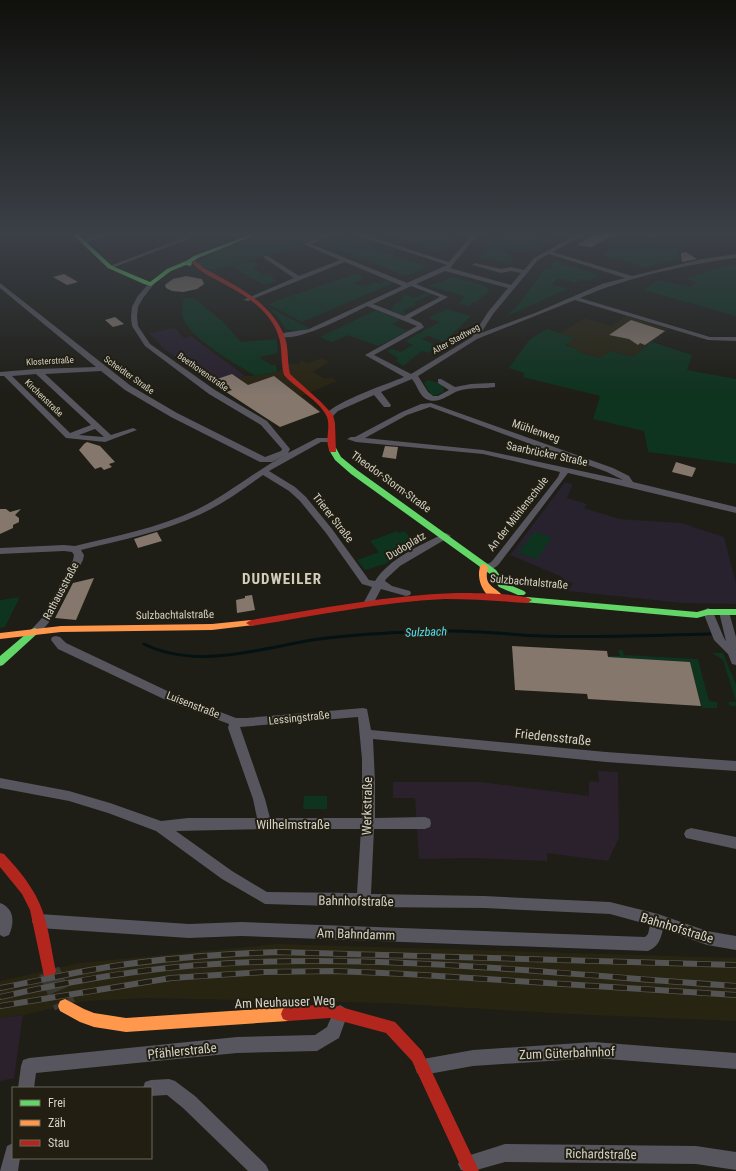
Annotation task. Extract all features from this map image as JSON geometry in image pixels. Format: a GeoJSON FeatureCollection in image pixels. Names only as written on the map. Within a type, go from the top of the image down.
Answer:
{"type":"FeatureCollection","features":[{"type":"Feature","properties":{"kind":"street","name":"Scheidter Straße"},"geometry":{"type":"LineString","coordinates":[[2,287],[101,369],[128,388],[149,401],[262,459]]}},
{"type":"Feature","properties":{"kind":"street","name":"Beethovenstraße"},"geometry":{"type":"LineString","coordinates":[[149,287],[140,297],[135,307],[134,317],[135,326],[146,345],[212,392],[258,419],[271,430],[286,450],[269,460],[262,459]]}},
{"type":"Feature","properties":{"kind":"street"},"geometry":{"type":"LineString","coordinates":[[226,287],[262,308],[277,326],[281,335],[287,374],[330,414]]}},
{"type":"Feature","properties":{"kind":"street"},"geometry":{"type":"LineString","coordinates":[[249,299],[280,287]]}},
{"type":"Feature","properties":{"kind":"street"},"geometry":{"type":"LineString","coordinates":[[281,335],[308,331],[405,287]]}},
{"type":"Feature","properties":{"kind":"street"},"geometry":{"type":"LineString","coordinates":[[404,318],[445,297],[414,287]]}},
{"type":"Feature","properties":{"kind":"street"},"geometry":{"type":"LineString","coordinates":[[475,338],[490,313],[512,287]]}},
{"type":"Feature","properties":{"kind":"street","name":"Alter Stadtweg"},"geometry":{"type":"LineString","coordinates":[[330,414],[341,406],[411,376],[475,338],[600,287]]}},
{"type":"Feature","properties":{"kind":"street"},"geometry":{"type":"LineString","coordinates":[[575,298],[710,339],[736,339]]}},
{"type":"Feature","properties":{"kind":"street"},"geometry":{"type":"LineString","coordinates":[[367,304],[419,324],[421,327],[369,355],[411,376],[421,385],[430,403]]}},
{"type":"Feature","properties":{"kind":"street","name":"Klosterstraße"},"geometry":{"type":"LineString","coordinates":[[3,374],[101,369]]}},
{"type":"Feature","properties":{"kind":"street"},"geometry":{"type":"LineString","coordinates":[[37,372],[109,438]]}},
{"type":"Feature","properties":{"kind":"street","name":"Kirchenstraße"},"geometry":{"type":"LineString","coordinates":[[3,374],[69,436]]}},
{"type":"Feature","properties":{"kind":"street"},"geometry":{"type":"LineString","coordinates":[[441,381],[454,390]]}},
{"type":"Feature","properties":{"kind":"street"},"geometry":{"type":"LineString","coordinates":[[374,391],[380,395],[399,417],[454,390],[471,386],[492,385]]}},
{"type":"Feature","properties":{"kind":"street","name":"Mühlenweg"},"geometry":{"type":"LineString","coordinates":[[430,403],[610,470],[626,478],[630,484]]}},
{"type":"Feature","properties":{"kind":"street","name":"Theodor-Storm-Straße"},"geometry":{"type":"LineString","coordinates":[[330,414],[332,421],[331,445],[339,459],[354,472],[446,536],[484,567],[493,572],[502,585],[521,593]]}},
{"type":"Feature","properties":{"kind":"street","name":"Saarbrücker Straße"},"geometry":{"type":"LineString","coordinates":[[399,417],[353,440],[465,449],[630,484],[736,510]]}},
{"type":"Feature","properties":{"kind":"street"},"geometry":{"type":"LineString","coordinates":[[69,436],[96,426]]}},
{"type":"Feature","properties":{"kind":"street"},"geometry":{"type":"LineString","coordinates":[[69,436],[100,440],[133,430]]}},
{"type":"Feature","properties":{"kind":"street"},"geometry":{"type":"LineString","coordinates":[[0,551],[64,548],[75,550],[162,523],[187,517],[213,505],[267,473],[312,443],[326,440]]}},
{"type":"Feature","properties":{"kind":"street","name":"An der Mühlenschule"},"geometry":{"type":"LineString","coordinates":[[484,567],[493,565],[496,562],[566,470]]}},
{"type":"Feature","properties":{"kind":"street","name":"Trierer Straße"},"geometry":{"type":"LineString","coordinates":[[267,473],[292,489],[303,499],[329,531],[364,580],[381,584],[406,596]]}},
{"type":"Feature","properties":{"kind":"street","name":"Dudoplatz"},"geometry":{"type":"LineString","coordinates":[[381,584],[385,574],[394,567],[446,536]]}},
{"type":"Feature","properties":{"kind":"street","name":"Rathausstraße"},"geometry":{"type":"LineString","coordinates":[[0,662],[46,620],[78,560],[80,555],[75,550]]}},
{"type":"Feature","properties":{"kind":"street"},"geometry":{"type":"LineString","coordinates":[[474,589],[484,567]]}},
{"type":"Feature","properties":{"kind":"street"},"geometry":{"type":"LineString","coordinates":[[474,589],[489,591],[499,580]]}},
{"type":"Feature","properties":{"kind":"street"},"geometry":{"type":"LineString","coordinates":[[370,602],[381,584]]}},
{"type":"Feature","properties":{"kind":"street"},"geometry":{"type":"LineString","coordinates":[[474,589],[484,585],[489,591],[500,598]]}},
{"type":"Feature","properties":{"kind":"street","name":"Sulzbachtalstraße"},"geometry":{"type":"LineString","coordinates":[[0,636],[61,629],[212,627],[244,624],[350,608],[370,602],[406,596],[434,597],[474,589],[500,598],[697,615],[708,612]]}},
{"type":"Feature","properties":{"kind":"street","name":"Sulzbachtalstraße"},"geometry":{"type":"LineString","coordinates":[[489,591],[695,609],[708,612],[736,612]]}},
{"type":"Feature","properties":{"kind":"street"},"geometry":{"type":"LineString","coordinates":[[708,612],[720,640],[734,657]]}},
{"type":"Feature","properties":{"kind":"street"},"geometry":{"type":"LineString","coordinates":[[724,612],[732,642],[734,657]]}},
{"type":"Feature","properties":{"kind":"street","name":"Luisenstraße"},"geometry":{"type":"LineString","coordinates":[[56,640],[62,646],[174,699],[235,722]]}},
{"type":"Feature","properties":{"kind":"street","name":"Lessingstraße"},"geometry":{"type":"LineString","coordinates":[[235,722],[246,723],[363,712]]}},
{"type":"Feature","properties":{"kind":"street","name":"Werkstraße"},"geometry":{"type":"LineString","coordinates":[[363,712],[367,734],[367,824],[364,901]]}},
{"type":"Feature","properties":{"kind":"street"},"geometry":{"type":"LineString","coordinates":[[235,722],[234,728],[259,799],[265,824]]}},
{"type":"Feature","properties":{"kind":"street","name":"Friedensstraße"},"geometry":{"type":"LineString","coordinates":[[367,734],[471,742],[606,758],[736,766]]}},
{"type":"Feature","properties":{"kind":"street","name":"Bahnhofstraße"},"geometry":{"type":"LineString","coordinates":[[0,783],[69,796],[110,808],[161,827],[227,875],[265,898],[484,902],[610,908],[658,921],[706,938],[736,943]]}},
{"type":"Feature","properties":{"kind":"street","name":"Wilhelmstraße"},"geometry":{"type":"LineString","coordinates":[[161,827],[188,824],[425,823]]}},
{"type":"Feature","properties":{"kind":"street"},"geometry":{"type":"LineString","coordinates":[[691,834],[736,843]]}},
{"type":"Feature","properties":{"kind":"street"},"geometry":{"type":"LineString","coordinates":[[0,858],[22,883],[34,903],[39,921],[48,971]]}},
{"type":"Feature","properties":{"kind":"street"},"geometry":{"type":"LineString","coordinates":[[0,909],[3,911],[7,922],[4,930]]}},
{"type":"Feature","properties":{"kind":"street","name":"Am Bahndamm"},"geometry":{"type":"LineString","coordinates":[[39,921],[189,931],[241,929],[648,944],[654,937],[658,921]]}},
{"type":"Feature","properties":{"kind":"street","name":"Am Neuhauser Weg"},"geometry":{"type":"LineString","coordinates":[[65,1006],[76,1014],[100,1023],[126,1025],[330,1011],[340,1012],[390,1027],[412,1049],[423,1067],[469,1168]]}},
{"type":"Feature","properties":{"kind":"street","name":"Pfählerstraße"},"geometry":{"type":"LineString","coordinates":[[26,1087],[29,1066],[237,1045],[317,1042],[333,1032],[340,1012]]}},
{"type":"Feature","properties":{"kind":"street","name":"Zum Güterbahnhof"},"geometry":{"type":"LineString","coordinates":[[423,1067],[473,1058],[594,1050],[736,1061]]}},
{"type":"Feature","properties":{"kind":"street"},"geometry":{"type":"LineString","coordinates":[[152,1088],[169,1087],[189,1102],[260,1171]]}},
{"type":"Feature","properties":{"kind":"street","name":"Richardstraße"},"geometry":{"type":"LineString","coordinates":[[469,1168],[505,1153],[696,1155],[736,1161]]}},
{"type":"Feature","properties":{"kind":"street"},"geometry":{"type":"LineString","coordinates":[[9,1171],[12,1157]]}},
{"type":"Feature","properties":{"kind":"shaded area"},"geometry":{"type":"Polygon","coordinates":[[[626,316],[669,329],[632,357],[611,351],[600,358],[579,352],[577,349],[565,344],[574,338],[560,334],[584,318],[612,326],[626,316]]]}},
{"type":"Feature","properties":{"kind":"shaded area"},"geometry":{"type":"Polygon","coordinates":[[[175,328],[184,338],[191,336],[245,376],[217,386],[164,349],[149,333],[175,328]]]}},
{"type":"Feature","properties":{"kind":"shaded area"},"geometry":{"type":"Polygon","coordinates":[[[322,358],[329,362],[313,372],[326,379],[331,377],[337,381],[302,396],[322,412],[280,427],[217,386],[245,376],[255,376],[277,372],[290,364],[300,364],[300,360],[307,363],[322,358]]]}},
{"type":"Feature","properties":{"kind":"shaded area"},"geometry":{"type":"Polygon","coordinates":[[[565,482],[573,484],[567,498],[587,504],[584,508],[620,519],[681,523],[724,537],[736,583],[736,604],[682,603],[568,591],[573,583],[565,581],[562,577],[510,555],[565,482]]]}},
{"type":"Feature","properties":{"kind":"shaded area"},"geometry":{"type":"Polygon","coordinates":[[[598,771],[618,772],[619,838],[608,861],[547,853],[547,861],[473,858],[419,859],[415,798],[393,798],[393,782],[481,782],[589,796],[589,781],[599,782],[598,771]]]}},
{"type":"Feature","properties":{"kind":"shaded area"},"geometry":{"type":"Polygon","coordinates":[[[277,944],[736,958],[736,1021],[568,1014],[387,1003],[146,998],[86,1001],[23,1015],[0,1018],[0,981],[79,963],[277,944]]]}},
{"type":"Feature","properties":{"kind":"shaded area"},"geometry":{"type":"Polygon","coordinates":[[[23,1015],[14,1078],[0,1081],[0,1018],[23,1015]]]}},
{"type":"Feature","properties":{"kind":"green space"},"geometry":{"type":"Polygon","coordinates":[[[318,287],[384,287],[302,322],[268,304],[318,287]]]}},
{"type":"Feature","properties":{"kind":"green space"},"geometry":{"type":"Polygon","coordinates":[[[431,287],[485,287],[488,288],[488,292],[469,306],[459,304],[465,296],[431,287]]]}},
{"type":"Feature","properties":{"kind":"green space"},"geometry":{"type":"Polygon","coordinates":[[[532,287],[560,287],[567,289],[505,317],[518,305],[532,287]]]}},
{"type":"Feature","properties":{"kind":"green space"},"geometry":{"type":"Polygon","coordinates":[[[649,287],[736,287],[736,316],[644,290],[649,287]]]}},
{"type":"Feature","properties":{"kind":"green space"},"geometry":{"type":"Polygon","coordinates":[[[428,292],[432,294],[413,303],[416,304],[403,311],[407,314],[404,315],[390,310],[395,307],[392,306],[404,299],[401,298],[406,295],[415,298],[428,292]]]}},
{"type":"Feature","properties":{"kind":"green space"},"geometry":{"type":"Polygon","coordinates":[[[184,298],[194,298],[222,321],[241,342],[276,339],[278,353],[259,357],[271,365],[276,365],[277,372],[255,376],[227,359],[197,337],[185,322],[183,316],[182,310],[184,298]]]}},
{"type":"Feature","properties":{"kind":"green space"},"geometry":{"type":"Polygon","coordinates":[[[266,306],[309,328],[301,331],[287,330],[276,315],[266,306]]]}},
{"type":"Feature","properties":{"kind":"green space"},"geometry":{"type":"Polygon","coordinates":[[[447,309],[471,316],[444,342],[428,336],[422,339],[437,346],[428,353],[422,351],[403,366],[396,361],[398,358],[387,351],[392,349],[401,352],[413,345],[405,341],[440,322],[428,318],[447,309]]]}},
{"type":"Feature","properties":{"kind":"green space"},"geometry":{"type":"Polygon","coordinates":[[[376,310],[400,320],[392,324],[408,331],[378,346],[348,335],[332,342],[320,337],[376,310]]]}},
{"type":"Feature","properties":{"kind":"green space"},"geometry":{"type":"Polygon","coordinates":[[[547,329],[574,338],[565,345],[577,349],[579,352],[599,358],[610,351],[632,357],[652,342],[692,355],[687,370],[736,379],[736,464],[648,452],[644,431],[593,419],[600,396],[523,377],[524,373],[509,368],[530,339],[547,329]]]}},
{"type":"Feature","properties":{"kind":"green space"},"geometry":{"type":"Polygon","coordinates":[[[428,380],[441,385],[444,392],[435,396],[431,395],[424,383],[428,380]]]}},
{"type":"Feature","properties":{"kind":"green space"},"geometry":{"type":"Polygon","coordinates":[[[397,531],[399,533],[404,531],[418,544],[385,564],[365,570],[357,560],[379,552],[370,541],[397,531]]]}},
{"type":"Feature","properties":{"kind":"green space"},"geometry":{"type":"Polygon","coordinates":[[[534,532],[552,537],[537,559],[518,553],[534,532]]]}},
{"type":"Feature","properties":{"kind":"green space"},"geometry":{"type":"Polygon","coordinates":[[[20,597],[5,627],[0,628],[0,600],[20,597]]]}},
{"type":"Feature","properties":{"kind":"green space"},"geometry":{"type":"Polygon","coordinates":[[[618,650],[623,650],[624,655],[698,659],[709,701],[717,702],[717,708],[702,708],[690,662],[608,657],[620,656],[618,650]]]}},
{"type":"Feature","properties":{"kind":"green space"},"geometry":{"type":"Polygon","coordinates":[[[712,653],[723,653],[736,684],[736,702],[723,660],[712,653]]]}},
{"type":"Feature","properties":{"kind":"green space"},"geometry":{"type":"Polygon","coordinates":[[[728,702],[736,702],[736,706],[730,706],[728,702]]]}},
{"type":"Feature","properties":{"kind":"green space"},"geometry":{"type":"Polygon","coordinates":[[[304,796],[327,796],[327,809],[303,809],[304,796]]]}},
{"type":"Feature","properties":{"kind":"building"},"geometry":{"type":"Polygon","coordinates":[[[166,287],[200,287],[197,289],[183,292],[172,291],[166,287]]]}},
{"type":"Feature","properties":{"kind":"building"},"geometry":{"type":"Polygon","coordinates":[[[115,317],[124,324],[113,327],[105,320],[115,317]]]}},
{"type":"Feature","properties":{"kind":"building"},"geometry":{"type":"Polygon","coordinates":[[[631,320],[665,331],[645,345],[640,343],[638,345],[629,339],[609,335],[631,320]]]}},
{"type":"Feature","properties":{"kind":"building"},"geometry":{"type":"Polygon","coordinates":[[[232,374],[248,385],[274,376],[320,412],[280,427],[226,392],[232,390],[217,379],[232,374]]]}},
{"type":"Feature","properties":{"kind":"building"},"geometry":{"type":"Polygon","coordinates":[[[87,442],[100,446],[115,462],[109,464],[112,467],[104,470],[101,467],[95,469],[79,450],[87,442]]]}},
{"type":"Feature","properties":{"kind":"building"},"geometry":{"type":"Polygon","coordinates":[[[385,446],[398,447],[396,459],[382,457],[385,446]]]}},
{"type":"Feature","properties":{"kind":"building"},"geometry":{"type":"Polygon","coordinates":[[[676,462],[696,468],[692,477],[672,472],[676,462]]]}},
{"type":"Feature","properties":{"kind":"building"},"geometry":{"type":"Polygon","coordinates":[[[0,509],[6,509],[10,512],[21,509],[15,515],[19,518],[19,522],[13,525],[13,528],[0,534],[0,509]]]}},
{"type":"Feature","properties":{"kind":"building"},"geometry":{"type":"Polygon","coordinates":[[[157,532],[162,541],[138,548],[134,539],[157,532]]]}},
{"type":"Feature","properties":{"kind":"building"},"geometry":{"type":"Polygon","coordinates":[[[94,578],[76,620],[55,618],[73,583],[94,578]]]}},
{"type":"Feature","properties":{"kind":"building"},"geometry":{"type":"Polygon","coordinates":[[[252,595],[255,610],[237,613],[236,600],[252,595]]]}},
{"type":"Feature","properties":{"kind":"building"},"geometry":{"type":"Polygon","coordinates":[[[512,646],[607,651],[608,657],[690,662],[701,706],[588,699],[587,694],[515,690],[512,646]]]}},
{"type":"Feature","properties":{"kind":"waterway","name":"Sulzbach"},"geometry":{"type":"LineString","coordinates":[[144,644],[165,652],[186,656],[209,656],[231,655],[319,639],[386,633],[464,631],[564,637],[710,634]]}},
{"type":"Feature","properties":{"kind":"tunnel"},"geometry":{"type":"LineString","coordinates":[[49,971],[65,1006]]}},
{"type":"Feature","properties":{"kind":"railway"},"geometry":{"type":"LineString","coordinates":[[0,988],[134,963],[195,957],[277,952],[736,965]]}},
{"type":"Feature","properties":{"kind":"railway"},"geometry":{"type":"LineString","coordinates":[[0,997],[134,972],[189,966],[281,961],[411,963],[736,986]]}},
{"type":"Feature","properties":{"kind":"railway"},"geometry":{"type":"LineString","coordinates":[[0,1006],[171,978],[264,972],[335,971],[406,974],[736,995]]}},
{"type":"Feature","properties":{"kind":"traffic: fast"},"geometry":{"type":"LineString","coordinates":[[333,450],[338,458],[354,472],[493,572],[502,585],[521,593]]}},
{"type":"Feature","properties":{"kind":"traffic: fast"},"geometry":{"type":"LineString","coordinates":[[527,600],[697,615],[708,612],[736,612]]}},
{"type":"Feature","properties":{"kind":"traffic: fast"},"geometry":{"type":"LineString","coordinates":[[0,662],[35,631]]}},
{"type":"Feature","properties":{"kind":"traffic: slow"},"geometry":{"type":"LineString","coordinates":[[484,567],[482,577],[483,581],[487,589],[499,597]]}},
{"type":"Feature","properties":{"kind":"traffic: slow"},"geometry":{"type":"LineString","coordinates":[[0,636],[61,629],[212,627],[251,623]]}},
{"type":"Feature","properties":{"kind":"traffic: slow"},"geometry":{"type":"LineString","coordinates":[[65,1006],[80,1015],[94,1020],[126,1025],[288,1014]]}},
{"type":"Feature","properties":{"kind":"traffic: jam"},"geometry":{"type":"LineString","coordinates":[[234,287],[258,303],[275,323],[283,340],[287,375],[319,403],[331,419],[331,442],[333,450]]}},
{"type":"Feature","properties":{"kind":"traffic: jam"},"geometry":{"type":"LineString","coordinates":[[251,623],[365,605],[433,597],[456,596],[527,600]]}},
{"type":"Feature","properties":{"kind":"traffic: jam"},"geometry":{"type":"LineString","coordinates":[[0,858],[22,884],[33,902],[41,927],[49,971]]}},
{"type":"Feature","properties":{"kind":"traffic: jam"},"geometry":{"type":"LineString","coordinates":[[288,1014],[330,1011],[390,1027],[417,1056],[471,1171]]}},
{"type":"Feature","properties":{"kind":"district","name":"DUDWEILER"},"geometry":{"type":"Point","coordinates":[282,579]}}]}
